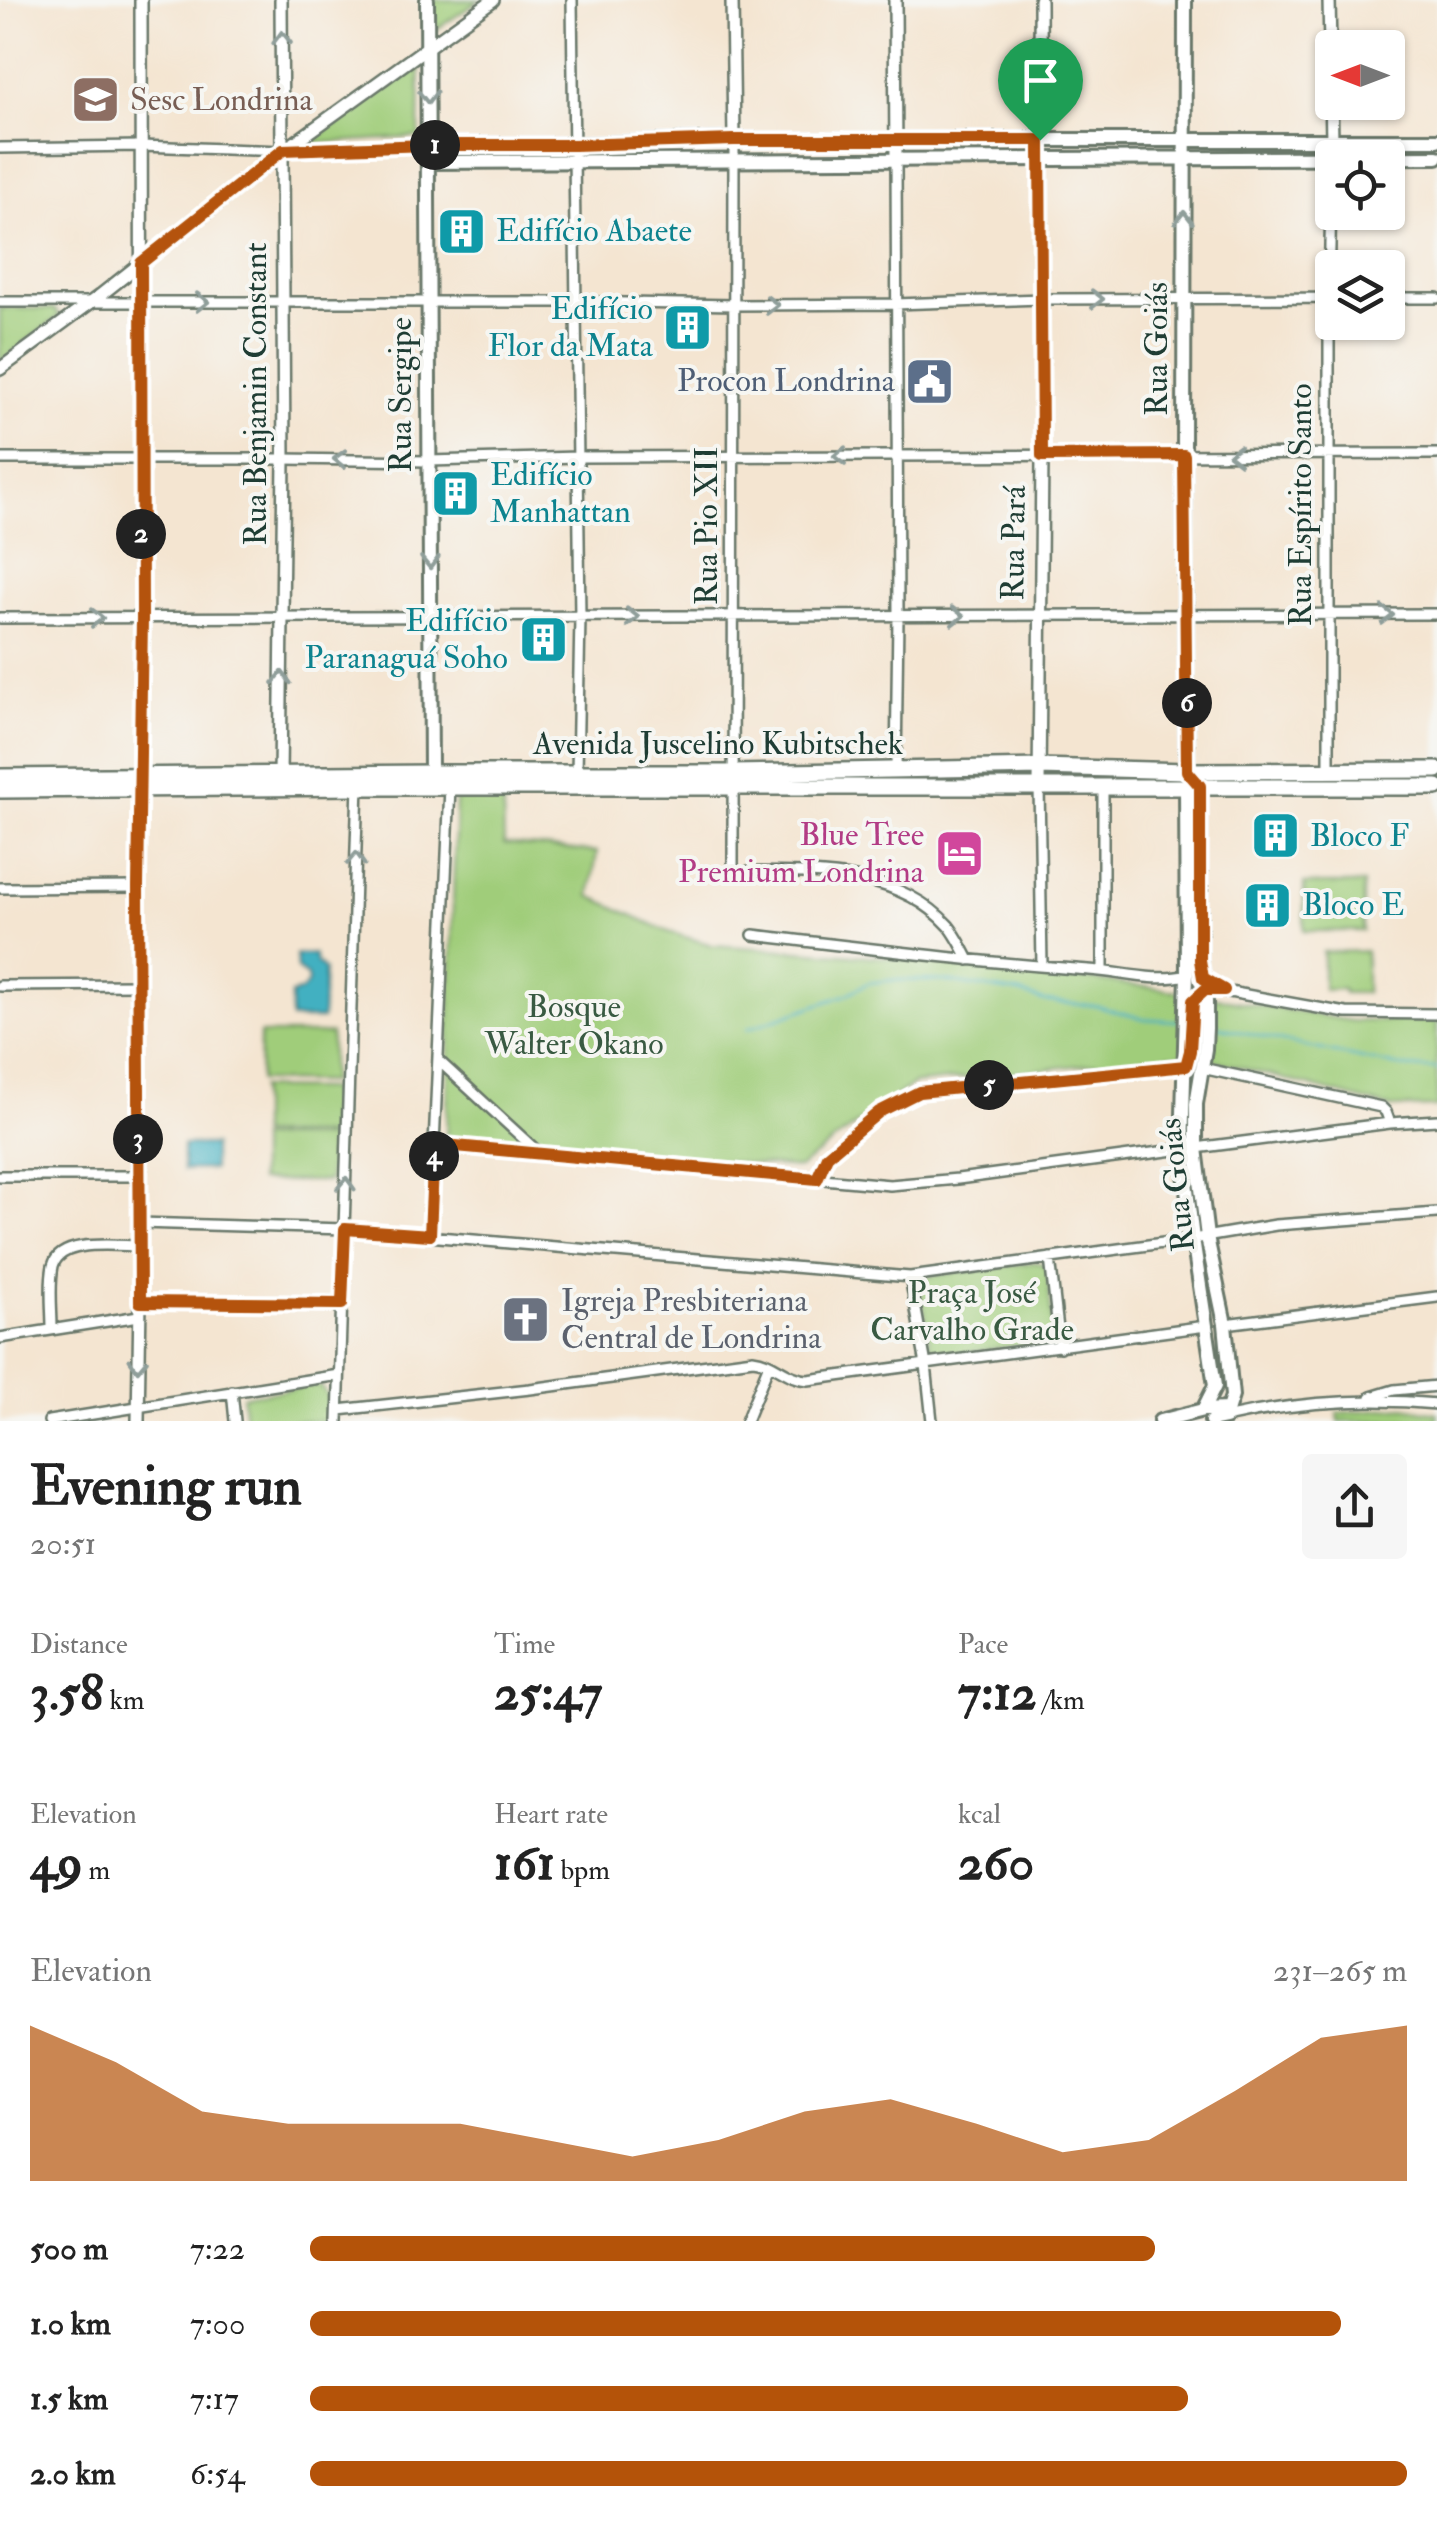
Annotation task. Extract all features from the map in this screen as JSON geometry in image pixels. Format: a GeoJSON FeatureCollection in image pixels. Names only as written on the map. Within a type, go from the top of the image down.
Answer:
{"type":"FeatureCollection","features":[{"type":"Feature","properties":{"kind":"main road","name":"Rua Sergipe"},"geometry":{"type":"LineString","coordinates":[[427,0],[430,617],[440,782]]}},
{"type":"Feature","properties":{"kind":"main road","name":"Rua Goiás"},"geometry":{"type":"LineString","coordinates":[[1185,0],[1186,615],[1206,1039],[1189,1149]]}},
{"type":"Feature","properties":{"kind":"main road"},"geometry":{"type":"LineString","coordinates":[[428,145],[734,140],[1315,140]]}},
{"type":"Feature","properties":{"kind":"main road"},"geometry":{"type":"LineString","coordinates":[[1405,140],[1437,140]]}},
{"type":"Feature","properties":{"kind":"main road"},"geometry":{"type":"LineString","coordinates":[[466,161],[467,145]]}},
{"type":"Feature","properties":{"kind":"main road"},"geometry":{"type":"LineString","coordinates":[[428,162],[1315,157]]}},
{"type":"Feature","properties":{"kind":"main road"},"geometry":{"type":"LineString","coordinates":[[1405,157],[1437,157]]}},
{"type":"Feature","properties":{"kind":"main road","name":"Avenida Juscelino Kubitschek"},"geometry":{"type":"LineString","coordinates":[[0,790],[140,783],[732,780],[1039,768],[1191,781],[1437,787]]}},
{"type":"Feature","properties":{"kind":"main road","name":"Avenida Juscelino Kubitschek"},"geometry":{"type":"LineString","coordinates":[[440,782],[576,773],[808,786],[1103,787],[1329,771],[1437,770]]}},
{"type":"Feature","properties":{"kind":"main road"},"geometry":{"type":"LineString","coordinates":[[808,786],[837,780],[879,780],[890,778],[896,771]]}},
{"type":"Feature","properties":{"kind":"main road","name":"Avenida Juscelino Kubitschek"},"geometry":{"type":"LineString","coordinates":[[0,777],[140,783]]}},
{"type":"Feature","properties":{"kind":"main road","name":"Rua Goiás"},"geometry":{"type":"LineString","coordinates":[[1191,781],[1186,1066],[1189,1149],[1217,1414]]}},
{"type":"Feature","properties":{"kind":"main road"},"geometry":{"type":"LineString","coordinates":[[1187,975],[1200,960]]}},
{"type":"Feature","properties":{"kind":"main road"},"geometry":{"type":"LineString","coordinates":[[1186,1066],[1192,1004],[1204,984]]}},
{"type":"Feature","properties":{"kind":"main road","name":"Rua Goiás"},"geometry":{"type":"LineString","coordinates":[[1200,1238],[1226,1324],[1232,1396],[1217,1414]]}},
{"type":"Feature","properties":{"kind":"main road"},"geometry":{"type":"LineString","coordinates":[[1160,1421],[1217,1414]]}},
{"type":"Feature","properties":{"kind":"street"},"geometry":{"type":"LineString","coordinates":[[138,1421],[141,0]]}},
{"type":"Feature","properties":{"kind":"street","name":"Rua Benjamin Constant"},"geometry":{"type":"LineString","coordinates":[[280,782],[284,458],[281,0]]}},
{"type":"Feature","properties":{"kind":"street"},"geometry":{"type":"LineString","coordinates":[[0,370],[283,150],[493,0]]}},
{"type":"Feature","properties":{"kind":"street"},"geometry":{"type":"LineString","coordinates":[[572,0],[580,617],[576,773]]}},
{"type":"Feature","properties":{"kind":"street","name":"Rua Pio XII"},"geometry":{"type":"LineString","coordinates":[[732,0],[733,872],[797,873],[888,885],[941,918],[953,930],[970,960]]}},
{"type":"Feature","properties":{"kind":"street"},"geometry":{"type":"LineString","coordinates":[[895,0],[896,771]]}},
{"type":"Feature","properties":{"kind":"street","name":"Rua Pará"},"geometry":{"type":"LineString","coordinates":[[1040,0],[1042,966]]}},
{"type":"Feature","properties":{"kind":"street","name":"Rua Espírito Santo"},"geometry":{"type":"LineString","coordinates":[[1329,0],[1332,140]]}},
{"type":"Feature","properties":{"kind":"street"},"geometry":{"type":"LineString","coordinates":[[0,148],[283,150],[428,145]]}},
{"type":"Feature","properties":{"kind":"street"},"geometry":{"type":"LineString","coordinates":[[0,302],[734,305],[1315,298]]}},
{"type":"Feature","properties":{"kind":"street"},"geometry":{"type":"LineString","coordinates":[[1405,298],[1437,298]]}},
{"type":"Feature","properties":{"kind":"street"},"geometry":{"type":"LineString","coordinates":[[52,302],[66,321]]}},
{"type":"Feature","properties":{"kind":"street","name":"Rua Espírito Santo"},"geometry":{"type":"LineString","coordinates":[[1329,771],[1330,340]]}},
{"type":"Feature","properties":{"kind":"street"},"geometry":{"type":"LineString","coordinates":[[0,459],[429,461],[1437,454]]}},
{"type":"Feature","properties":{"kind":"street"},"geometry":{"type":"LineString","coordinates":[[0,618],[1437,614]]}},
{"type":"Feature","properties":{"kind":"street"},"geometry":{"type":"LineString","coordinates":[[358,781],[339,1416],[753,1359],[803,1380],[1206,1326]]}},
{"type":"Feature","properties":{"kind":"street"},"geometry":{"type":"LineString","coordinates":[[430,1235],[439,1061],[440,782]]}},
{"type":"Feature","properties":{"kind":"street"},"geometry":{"type":"LineString","coordinates":[[1103,787],[1103,971]]}},
{"type":"Feature","properties":{"kind":"street"},"geometry":{"type":"LineString","coordinates":[[0,888],[138,887]]}},
{"type":"Feature","properties":{"kind":"street"},"geometry":{"type":"LineString","coordinates":[[753,935],[1167,980],[1187,975]]}},
{"type":"Feature","properties":{"kind":"street"},"geometry":{"type":"LineString","coordinates":[[1167,980],[1187,994]]}},
{"type":"Feature","properties":{"kind":"street"},"geometry":{"type":"LineString","coordinates":[[1204,984],[1346,1013],[1437,1014]]}},
{"type":"Feature","properties":{"kind":"street"},"geometry":{"type":"LineString","coordinates":[[0,986],[138,985]]}},
{"type":"Feature","properties":{"kind":"street"},"geometry":{"type":"LineString","coordinates":[[439,1061],[540,1154]]}},
{"type":"Feature","properties":{"kind":"street"},"geometry":{"type":"LineString","coordinates":[[817,1179],[827,1156],[879,1112],[919,1092],[1186,1066]]}},
{"type":"Feature","properties":{"kind":"street"},"geometry":{"type":"LineString","coordinates":[[1202,1068],[1381,1107],[1390,1123]]}},
{"type":"Feature","properties":{"kind":"street"},"geometry":{"type":"LineString","coordinates":[[434,1144],[890,1185],[1437,1120]]}},
{"type":"Feature","properties":{"kind":"street"},"geometry":{"type":"LineString","coordinates":[[0,1176],[138,1176]]}},
{"type":"Feature","properties":{"kind":"street"},"geometry":{"type":"LineString","coordinates":[[139,1223],[345,1229],[910,1277],[1276,1225],[1437,1213]]}},
{"type":"Feature","properties":{"kind":"street"},"geometry":{"type":"LineString","coordinates":[[52,1329],[53,1269],[60,1253],[68,1248],[139,1246]]}},
{"type":"Feature","properties":{"kind":"street"},"geometry":{"type":"LineString","coordinates":[[1050,1258],[1060,1347]]}},
{"type":"Feature","properties":{"kind":"street"},"geometry":{"type":"LineString","coordinates":[[910,1277],[932,1421]]}},
{"type":"Feature","properties":{"kind":"street"},"geometry":{"type":"LineString","coordinates":[[1226,1324],[1437,1297]]}},
{"type":"Feature","properties":{"kind":"street"},"geometry":{"type":"LineString","coordinates":[[140,1302],[342,1304]]}},
{"type":"Feature","properties":{"kind":"street"},"geometry":{"type":"LineString","coordinates":[[0,1338],[140,1316]]}},
{"type":"Feature","properties":{"kind":"street"},"geometry":{"type":"LineString","coordinates":[[746,1421],[769,1364]]}},
{"type":"Feature","properties":{"kind":"street"},"geometry":{"type":"LineString","coordinates":[[50,1421],[339,1375]]}},
{"type":"Feature","properties":{"kind":"street"},"geometry":{"type":"LineString","coordinates":[[1217,1414],[1362,1399],[1394,1390],[1437,1386]]}},
{"type":"Feature","properties":{"kind":"street"},"geometry":{"type":"LineString","coordinates":[[232,1391],[235,1421]]}},
{"type":"Feature","properties":{"kind":"street"},"geometry":{"type":"LineString","coordinates":[[1362,1399],[1437,1404]]}},
{"type":"Feature","properties":{"kind":"green space"},"geometry":{"type":"Polygon","coordinates":[[[433,0],[480,0],[432,32],[433,0]]]}},
{"type":"Feature","properties":{"kind":"green space"},"geometry":{"type":"Polygon","coordinates":[[[420,65],[419,137],[306,144],[420,65]]]}},
{"type":"Feature","properties":{"kind":"green space"},"geometry":{"type":"Polygon","coordinates":[[[0,308],[55,309],[60,316],[0,362],[0,308]]]}},
{"type":"Feature","properties":{"kind":"green space","name":"Bosque Walter Okano"},"geometry":{"type":"Polygon","coordinates":[[[503,797],[504,844],[597,852],[590,896],[669,932],[712,945],[1039,973],[1352,1021],[1437,1021],[1437,1107],[1392,1108],[1194,1055],[914,1084],[799,1168],[446,1138],[456,799],[503,797]]]}},
{"type":"Feature","properties":{"kind":"green space"},"geometry":{"type":"Polygon","coordinates":[[[1304,884],[1363,884],[1363,931],[1304,931],[1304,884]]]}},
{"type":"Feature","properties":{"kind":"green space"},"geometry":{"type":"Polygon","coordinates":[[[1366,951],[1366,993],[1323,990],[1323,952],[1366,951]]]}},
{"type":"Feature","properties":{"kind":"green space"},"geometry":{"type":"Polygon","coordinates":[[[260,1034],[331,1034],[331,1082],[259,1081],[260,1034]]]}},
{"type":"Feature","properties":{"kind":"green space"},"geometry":{"type":"Polygon","coordinates":[[[260,1088],[331,1089],[330,1135],[260,1135],[260,1088]]]}},
{"type":"Feature","properties":{"kind":"green space"},"geometry":{"type":"Polygon","coordinates":[[[259,1138],[329,1138],[329,1181],[259,1181],[259,1138]]]}},
{"type":"Feature","properties":{"kind":"green space","name":"Praça José Carvalho Grade"},"geometry":{"type":"Polygon","coordinates":[[[1035,1262],[1047,1269],[1052,1338],[1047,1342],[940,1356],[931,1353],[920,1286],[929,1276],[1035,1262]]]}},
{"type":"Feature","properties":{"kind":"green space"},"geometry":{"type":"Polygon","coordinates":[[[319,1385],[329,1397],[328,1421],[245,1421],[242,1396],[319,1385]]]}},
{"type":"Feature","properties":{"kind":"green space"},"geometry":{"type":"Polygon","coordinates":[[[1404,1407],[1437,1413],[1437,1421],[1339,1421],[1338,1413],[1404,1407]]]}},
{"type":"Feature","properties":{"kind":"water"},"geometry":{"type":"Polygon","coordinates":[[[314,954],[324,969],[322,1019],[291,1019],[291,994],[302,991],[308,983],[307,976],[297,969],[296,955],[314,954]]]}},
{"type":"Feature","properties":{"kind":"water"},"geometry":{"type":"Polygon","coordinates":[[[183,1145],[213,1145],[213,1169],[183,1170],[183,1145]]]}},
{"type":"Feature","properties":{"kind":"waterway"},"geometry":{"type":"LineString","coordinates":[[747,1029],[846,995],[868,983],[893,980],[944,981],[1020,993],[1043,1001],[1096,1006],[1145,1019],[1183,1021]]}},
{"type":"Feature","properties":{"kind":"waterway"},"geometry":{"type":"LineString","coordinates":[[1210,1025],[1400,1067],[1437,1069]]}},
{"type":"Feature","properties":{"kind":"place","name":"Sesc Londrina"},"geometry":{"type":"Point","coordinates":[95,100]}},
{"type":"Feature","properties":{"kind":"place","name":"Edifício Abaete"},"geometry":{"type":"Point","coordinates":[461,231]}},
{"type":"Feature","properties":{"kind":"place","name":"Edifício Flor da Mata"},"geometry":{"type":"Point","coordinates":[688,327]}},
{"type":"Feature","properties":{"kind":"place","name":"Procon Londrina"},"geometry":{"type":"Point","coordinates":[930,381]}},
{"type":"Feature","properties":{"kind":"place","name":"Edifício Manhattan"},"geometry":{"type":"Point","coordinates":[455,493]}},
{"type":"Feature","properties":{"kind":"place","name":"Edifício Paranaguá Soho"},"geometry":{"type":"Point","coordinates":[543,639]}},
{"type":"Feature","properties":{"kind":"place","name":"Bloco F"},"geometry":{"type":"Point","coordinates":[1275,836]}},
{"type":"Feature","properties":{"kind":"place","name":"Blue Tree Premium Londrina"},"geometry":{"type":"Point","coordinates":[959,853]}},
{"type":"Feature","properties":{"kind":"place","name":"Bloco E"},"geometry":{"type":"Point","coordinates":[1267,905]}},
{"type":"Feature","properties":{"kind":"place","name":"Igreja Presbiteriana Central de Londrina"},"geometry":{"type":"Point","coordinates":[526,1319]}},
{"type":"Feature","properties":{"kind":"route"},"geometry":{"type":"LineString","coordinates":[[734,140],[1040,140],[1042,456],[1184,455],[1187,771],[1200,786],[1200,960],[1203,978],[1224,990],[1205,990],[1193,1001],[1186,1066],[919,1092],[879,1112],[827,1156],[817,1179],[434,1144],[430,1235],[345,1229],[342,1304],[140,1302],[141,263],[283,150],[734,140]]}}]}
